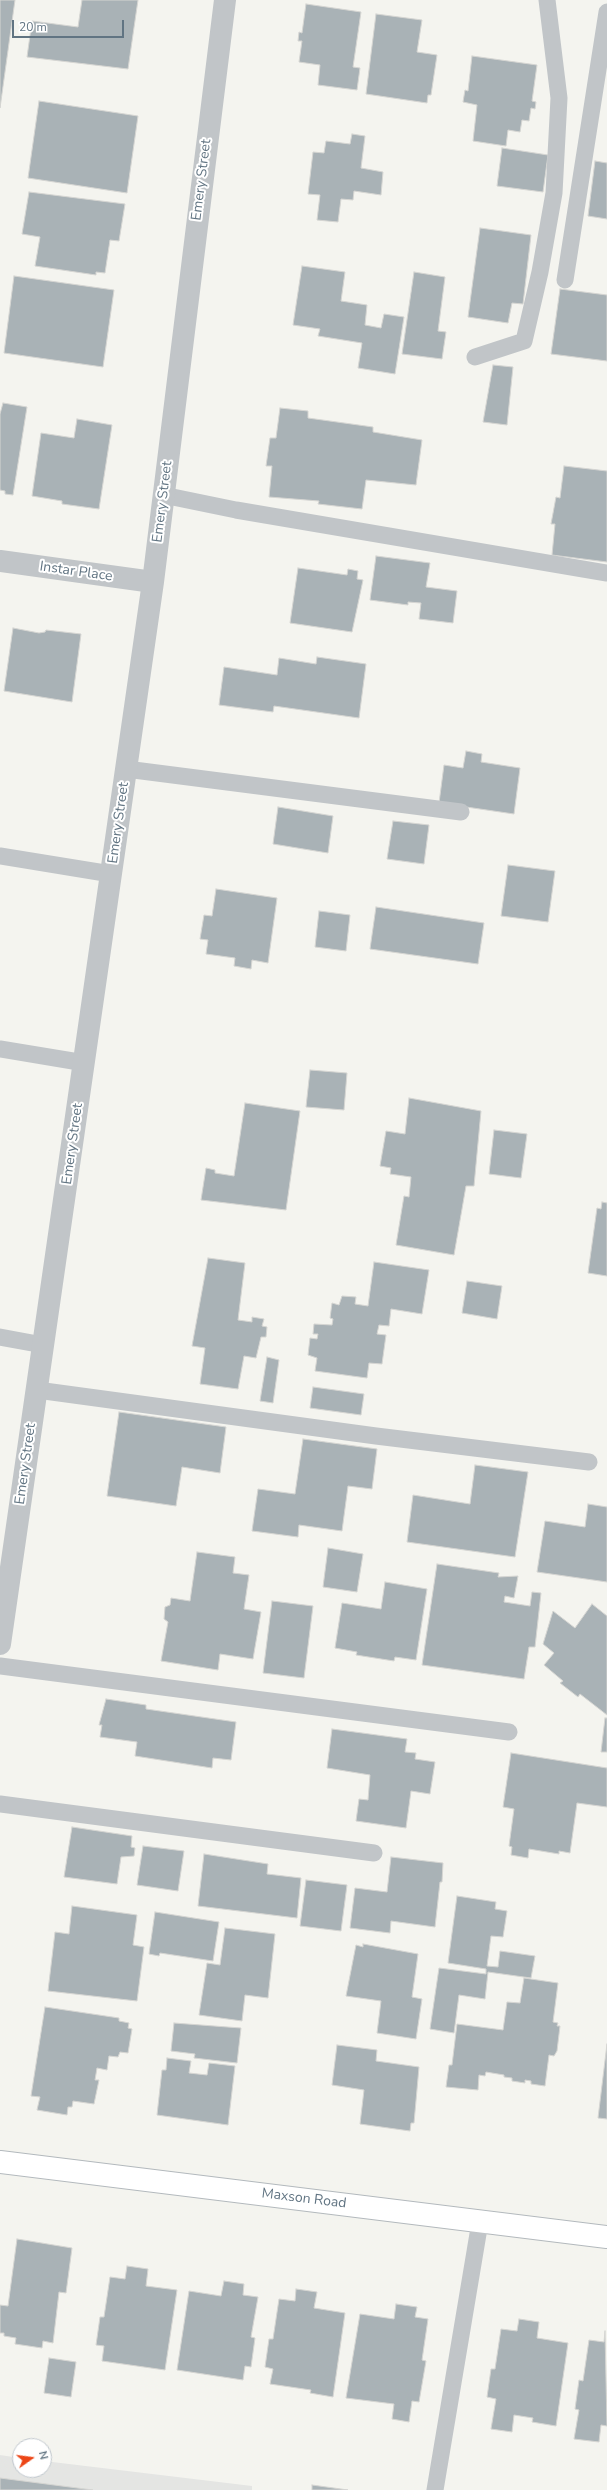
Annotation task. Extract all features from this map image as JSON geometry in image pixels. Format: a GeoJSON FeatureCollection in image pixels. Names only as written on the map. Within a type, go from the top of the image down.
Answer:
{"type":"FeatureCollection","features":[{"type":"Feature","properties":{"kind":"street","name":"Emery Street"},"geometry":{"type":"LineString","coordinates":[[0,1644],[85,1064],[153,582],[225,0]]}},
{"type":"Feature","properties":{"kind":"street","name":"Instar Place"},"geometry":{"type":"LineString","coordinates":[[0,561],[153,582]]}},
{"type":"Feature","properties":{"kind":"street","name":"Maxson Road"},"geometry":{"type":"LineString","coordinates":[[0,2162],[607,2237]]}},
{"type":"Feature","properties":{"kind":"lane"},"geometry":{"type":"LineString","coordinates":[[476,357],[524,341],[540,272],[554,193],[559,98],[547,0]]}},
{"type":"Feature","properties":{"kind":"lane"},"geometry":{"type":"LineString","coordinates":[[565,280],[607,12]]}},
{"type":"Feature","properties":{"kind":"lane"},"geometry":{"type":"LineString","coordinates":[[163,495],[236,510],[607,573]]}},
{"type":"Feature","properties":{"kind":"lane"},"geometry":{"type":"LineString","coordinates":[[126,769],[461,812]]}},
{"type":"Feature","properties":{"kind":"lane"},"geometry":{"type":"LineString","coordinates":[[0,856],[111,874]]}},
{"type":"Feature","properties":{"kind":"lane"},"geometry":{"type":"LineString","coordinates":[[0,1049],[85,1064]]}},
{"type":"Feature","properties":{"kind":"lane"},"geometry":{"type":"LineString","coordinates":[[0,1337],[44,1345]]}},
{"type":"Feature","properties":{"kind":"lane"},"geometry":{"type":"LineString","coordinates":[[37,1390],[376,1436],[589,1462]]}},
{"type":"Feature","properties":{"kind":"lane"},"geometry":{"type":"LineString","coordinates":[[0,1666],[509,1732]]}},
{"type":"Feature","properties":{"kind":"lane"},"geometry":{"type":"LineString","coordinates":[[0,1804],[374,1853]]}},
{"type":"Feature","properties":{"kind":"lane"},"geometry":{"type":"LineString","coordinates":[[435,2490],[480,2222]]}},
{"type":"Feature","properties":{"kind":"shaded area"},"geometry":{"type":"Polygon","coordinates":[[[0,2455],[12,2457],[12,2478],[52,2478],[52,2462],[252,2486],[252,2490],[0,2490],[0,2455]]]}},
{"type":"Feature","properties":{"kind":"building"},"geometry":{"type":"Polygon","coordinates":[[[0,0],[15,0],[0,108],[0,0]]]}},
{"type":"Feature","properties":{"kind":"building"},"geometry":{"type":"Polygon","coordinates":[[[82,0],[138,0],[128,69],[27,57],[32,21],[78,27],[82,0]]]}},
{"type":"Feature","properties":{"kind":"building"},"geometry":{"type":"Polygon","coordinates":[[[306,4],[361,12],[353,67],[360,68],[357,90],[318,85],[320,65],[299,62],[302,41],[298,41],[299,32],[302,33],[306,4]]]}},
{"type":"Feature","properties":{"kind":"building"},"geometry":{"type":"Polygon","coordinates":[[[376,14],[422,20],[417,52],[437,55],[431,95],[428,95],[427,103],[366,94],[376,14]]]}},
{"type":"Feature","properties":{"kind":"building"},"geometry":{"type":"Polygon","coordinates":[[[472,56],[537,65],[532,101],[536,102],[535,109],[531,108],[529,121],[522,120],[520,132],[508,130],[506,146],[473,141],[477,105],[463,102],[465,90],[468,91],[472,56]]]}},
{"type":"Feature","properties":{"kind":"building"},"geometry":{"type":"Polygon","coordinates":[[[39,101],[138,116],[127,193],[28,178],[39,101]]]}},
{"type":"Feature","properties":{"kind":"building"},"geometry":{"type":"Polygon","coordinates":[[[352,134],[365,136],[361,168],[383,172],[381,195],[354,191],[353,200],[341,199],[338,222],[317,220],[320,195],[308,194],[313,152],[324,153],[326,141],[350,144],[352,134]]]}},
{"type":"Feature","properties":{"kind":"building"},"geometry":{"type":"Polygon","coordinates":[[[502,148],[548,155],[543,192],[497,186],[502,148]]]}},
{"type":"Feature","properties":{"kind":"building"},"geometry":{"type":"Polygon","coordinates":[[[595,161],[607,163],[607,219],[588,216],[595,161]]]}},
{"type":"Feature","properties":{"kind":"building"},"geometry":{"type":"Polygon","coordinates":[[[29,192],[125,204],[119,241],[110,240],[105,273],[96,272],[96,275],[35,266],[40,237],[22,234],[29,192]]]}},
{"type":"Feature","properties":{"kind":"building"},"geometry":{"type":"Polygon","coordinates":[[[480,228],[531,235],[523,304],[512,303],[508,323],[468,317],[480,228]]]}},
{"type":"Feature","properties":{"kind":"building"},"geometry":{"type":"Polygon","coordinates":[[[302,266],[345,272],[341,301],[367,305],[365,325],[381,328],[384,314],[404,317],[395,374],[358,368],[362,343],[318,336],[320,329],[293,325],[302,266]]]}},
{"type":"Feature","properties":{"kind":"building"},"geometry":{"type":"Polygon","coordinates":[[[414,272],[445,277],[438,331],[446,332],[442,359],[402,354],[414,272]]]}},
{"type":"Feature","properties":{"kind":"building"},"geometry":{"type":"Polygon","coordinates":[[[14,276],[114,290],[103,367],[4,353],[14,276]]]}},
{"type":"Feature","properties":{"kind":"building"},"geometry":{"type":"Polygon","coordinates":[[[560,289],[607,295],[607,361],[551,354],[560,289]]]}},
{"type":"Feature","properties":{"kind":"building"},"geometry":{"type":"Polygon","coordinates":[[[493,365],[513,367],[507,425],[483,422],[493,365]]]}},
{"type":"Feature","properties":{"kind":"building"},"geometry":{"type":"Polygon","coordinates":[[[3,403],[27,407],[13,495],[5,494],[5,491],[0,490],[0,414],[3,403]]]}},
{"type":"Feature","properties":{"kind":"building"},"geometry":{"type":"Polygon","coordinates":[[[280,408],[308,411],[308,418],[373,427],[373,432],[422,440],[416,485],[366,480],[362,509],[318,504],[319,501],[269,497],[272,466],[266,466],[270,438],[276,438],[280,408]]]}},
{"type":"Feature","properties":{"kind":"building"},"geometry":{"type":"Polygon","coordinates":[[[77,419],[112,425],[99,509],[62,504],[62,501],[32,496],[41,433],[74,438],[77,419]]]}},
{"type":"Feature","properties":{"kind":"building"},"geometry":{"type":"Polygon","coordinates":[[[564,466],[607,471],[607,562],[552,555],[555,524],[551,524],[556,497],[560,498],[564,466]]]}},
{"type":"Feature","properties":{"kind":"building"},"geometry":{"type":"Polygon","coordinates":[[[376,556],[430,563],[426,587],[457,591],[453,623],[419,619],[421,603],[408,602],[408,605],[370,600],[376,556]]]}},
{"type":"Feature","properties":{"kind":"building"},"geometry":{"type":"Polygon","coordinates":[[[298,568],[347,575],[348,569],[358,571],[357,579],[363,580],[352,632],[290,623],[298,568]]]}},
{"type":"Feature","properties":{"kind":"building"},"geometry":{"type":"Polygon","coordinates":[[[13,628],[39,633],[45,632],[46,630],[81,634],[72,702],[4,691],[13,628]]]}},
{"type":"Feature","properties":{"kind":"building"},"geometry":{"type":"Polygon","coordinates":[[[317,657],[366,664],[359,718],[274,706],[273,712],[219,705],[224,667],[277,675],[279,658],[316,664],[317,657]]]}},
{"type":"Feature","properties":{"kind":"building"},"geometry":{"type":"Polygon","coordinates":[[[466,751],[482,754],[481,762],[520,768],[514,814],[439,803],[444,765],[463,768],[466,751]]]}},
{"type":"Feature","properties":{"kind":"building"},"geometry":{"type":"Polygon","coordinates":[[[278,807],[333,816],[328,853],[273,844],[278,807]]]}},
{"type":"Feature","properties":{"kind":"building"},"geometry":{"type":"Polygon","coordinates":[[[393,821],[429,825],[424,864],[387,859],[393,821]]]}},
{"type":"Feature","properties":{"kind":"building"},"geometry":{"type":"Polygon","coordinates":[[[508,865],[555,871],[548,922],[501,916],[508,865]]]}},
{"type":"Feature","properties":{"kind":"building"},"geometry":{"type":"Polygon","coordinates":[[[216,889],[277,898],[268,963],[252,960],[251,969],[234,966],[235,958],[206,954],[208,940],[200,939],[204,915],[212,916],[216,889]]]}},
{"type":"Feature","properties":{"kind":"building"},"geometry":{"type":"Polygon","coordinates":[[[376,907],[484,923],[478,964],[370,949],[376,907]]]}},
{"type":"Feature","properties":{"kind":"building"},"geometry":{"type":"Polygon","coordinates":[[[319,911],[350,915],[346,951],[315,947],[319,911]]]}},
{"type":"Feature","properties":{"kind":"building"},"geometry":{"type":"Polygon","coordinates":[[[310,1070],[347,1073],[344,1110],[306,1107],[310,1070]]]}},
{"type":"Feature","properties":{"kind":"building"},"geometry":{"type":"Polygon","coordinates":[[[409,1098],[481,1111],[474,1186],[466,1186],[454,1255],[396,1245],[404,1196],[409,1197],[411,1177],[390,1174],[391,1168],[380,1166],[386,1131],[405,1134],[409,1098]]]}},
{"type":"Feature","properties":{"kind":"building"},"geometry":{"type":"Polygon","coordinates":[[[245,1103],[300,1111],[286,1210],[201,1200],[206,1168],[215,1170],[215,1173],[234,1176],[245,1103]]]}},
{"type":"Feature","properties":{"kind":"building"},"geometry":{"type":"Polygon","coordinates":[[[494,1130],[527,1134],[521,1178],[489,1174],[494,1130]]]}},
{"type":"Feature","properties":{"kind":"building"},"geometry":{"type":"Polygon","coordinates":[[[602,1202],[607,1203],[607,1276],[588,1273],[597,1208],[601,1209],[602,1202]]]}},
{"type":"Feature","properties":{"kind":"building"},"geometry":{"type":"Polygon","coordinates":[[[208,1258],[245,1263],[238,1320],[252,1322],[252,1317],[264,1319],[262,1326],[267,1327],[266,1337],[261,1337],[256,1358],[244,1356],[238,1389],[200,1384],[205,1348],[192,1346],[208,1258]]]}},
{"type":"Feature","properties":{"kind":"building"},"geometry":{"type":"Polygon","coordinates":[[[374,1262],[429,1270],[422,1314],[391,1309],[389,1326],[379,1325],[377,1334],[386,1335],[382,1364],[369,1363],[367,1378],[315,1371],[317,1358],[308,1355],[310,1338],[317,1339],[318,1334],[313,1334],[314,1324],[332,1325],[333,1319],[330,1318],[332,1303],[339,1305],[342,1296],[356,1297],[355,1304],[368,1306],[374,1262]]]}},
{"type":"Feature","properties":{"kind":"building"},"geometry":{"type":"Polygon","coordinates":[[[467,1281],[502,1286],[497,1319],[462,1313],[467,1281]]]}},
{"type":"Feature","properties":{"kind":"building"},"geometry":{"type":"Polygon","coordinates":[[[267,1357],[279,1360],[273,1403],[260,1401],[267,1357]]]}},
{"type":"Feature","properties":{"kind":"building"},"geometry":{"type":"Polygon","coordinates":[[[313,1387],[364,1394],[361,1415],[310,1408],[313,1387]]]}},
{"type":"Feature","properties":{"kind":"building"},"geometry":{"type":"Polygon","coordinates":[[[119,1412],[226,1427],[220,1473],[182,1467],[176,1506],[107,1496],[119,1412]]]}},
{"type":"Feature","properties":{"kind":"building"},"geometry":{"type":"Polygon","coordinates":[[[303,1439],[377,1449],[372,1489],[348,1486],[342,1531],[299,1525],[298,1537],[252,1531],[258,1489],[295,1494],[303,1439]]]}},
{"type":"Feature","properties":{"kind":"building"},"geometry":{"type":"Polygon","coordinates":[[[475,1465],[528,1472],[515,1557],[407,1542],[413,1495],[470,1504],[475,1465]]]}},
{"type":"Feature","properties":{"kind":"building"},"geometry":{"type":"Polygon","coordinates":[[[588,1504],[607,1507],[607,1582],[537,1572],[545,1521],[585,1527],[588,1504]]]}},
{"type":"Feature","properties":{"kind":"building"},"geometry":{"type":"Polygon","coordinates":[[[328,1548],[363,1554],[357,1592],[323,1587],[328,1548]]]}},
{"type":"Feature","properties":{"kind":"building"},"geometry":{"type":"Polygon","coordinates":[[[197,1552],[235,1557],[233,1573],[249,1575],[244,1609],[261,1612],[253,1659],[220,1654],[218,1670],[161,1661],[168,1622],[164,1619],[165,1607],[170,1605],[171,1598],[190,1601],[197,1552]]]}},
{"type":"Feature","properties":{"kind":"building"},"geometry":{"type":"Polygon","coordinates":[[[437,1564],[499,1573],[498,1577],[518,1576],[514,1598],[505,1596],[504,1602],[530,1606],[532,1592],[541,1593],[535,1647],[529,1647],[524,1679],[422,1665],[437,1564]]]}},
{"type":"Feature","properties":{"kind":"building"},"geometry":{"type":"Polygon","coordinates":[[[385,1582],[427,1589],[416,1660],[395,1657],[394,1661],[356,1655],[357,1652],[335,1648],[342,1603],[381,1609],[385,1582]]]}},
{"type":"Feature","properties":{"kind":"building"},"geometry":{"type":"Polygon","coordinates":[[[272,1601],[313,1606],[304,1678],[263,1673],[272,1601]]]}},
{"type":"Feature","properties":{"kind":"building"},"geometry":{"type":"Polygon","coordinates":[[[592,1604],[607,1616],[607,1715],[580,1694],[578,1697],[560,1683],[563,1681],[544,1665],[554,1653],[543,1644],[553,1611],[575,1628],[592,1604]]]}},
{"type":"Feature","properties":{"kind":"building"},"geometry":{"type":"Polygon","coordinates":[[[106,1699],[146,1705],[146,1709],[236,1722],[231,1760],[213,1758],[212,1768],[135,1756],[137,1742],[100,1737],[102,1725],[99,1725],[106,1699]]]}},
{"type":"Feature","properties":{"kind":"building"},"geometry":{"type":"Polygon","coordinates":[[[605,1718],[607,1718],[607,1752],[601,1752],[605,1718]]]}},
{"type":"Feature","properties":{"kind":"building"},"geometry":{"type":"Polygon","coordinates":[[[332,1729],[407,1739],[405,1752],[416,1753],[415,1759],[435,1762],[430,1794],[411,1791],[406,1828],[356,1821],[359,1799],[368,1800],[370,1775],[327,1768],[332,1729]]]}},
{"type":"Feature","properties":{"kind":"building"},"geometry":{"type":"Polygon","coordinates":[[[511,1753],[607,1768],[607,1807],[577,1803],[570,1853],[559,1851],[559,1854],[529,1849],[528,1858],[511,1855],[512,1847],[509,1846],[514,1809],[503,1807],[511,1753]]]}},
{"type":"Feature","properties":{"kind":"building"},"geometry":{"type":"Polygon","coordinates":[[[72,1827],[132,1836],[131,1847],[135,1848],[134,1856],[121,1857],[117,1884],[64,1877],[72,1827]]]}},
{"type":"Feature","properties":{"kind":"building"},"geometry":{"type":"Polygon","coordinates":[[[143,1846],[184,1851],[178,1891],[137,1885],[143,1846]]]}},
{"type":"Feature","properties":{"kind":"building"},"geometry":{"type":"Polygon","coordinates":[[[204,1854],[268,1864],[267,1874],[301,1878],[297,1918],[198,1906],[204,1854]]]}},
{"type":"Feature","properties":{"kind":"building"},"geometry":{"type":"Polygon","coordinates":[[[391,1857],[443,1863],[442,1882],[440,1882],[435,1927],[391,1921],[390,1933],[350,1928],[355,1888],[387,1892],[391,1857]]]}},
{"type":"Feature","properties":{"kind":"building"},"geometry":{"type":"Polygon","coordinates":[[[306,1880],[347,1885],[341,1931],[300,1926],[306,1880]]]}},
{"type":"Feature","properties":{"kind":"building"},"geometry":{"type":"Polygon","coordinates":[[[457,1896],[496,1902],[495,1909],[507,1911],[503,1937],[491,1936],[487,1966],[498,1967],[500,1951],[535,1956],[531,1978],[488,1972],[485,1999],[459,1995],[454,2033],[430,2029],[439,1968],[486,1974],[486,1969],[448,1963],[457,1896]]]}},
{"type":"Feature","properties":{"kind":"building"},"geometry":{"type":"Polygon","coordinates":[[[72,1906],[137,1915],[133,1945],[144,1947],[137,2001],[48,1991],[55,1932],[69,1934],[72,1906]]]}},
{"type":"Feature","properties":{"kind":"building"},"geometry":{"type":"Polygon","coordinates":[[[155,1912],[219,1922],[213,1961],[160,1953],[159,1956],[149,1954],[155,1912]]]}},
{"type":"Feature","properties":{"kind":"building"},"geometry":{"type":"Polygon","coordinates":[[[225,1928],[275,1934],[268,1998],[245,1995],[242,2021],[199,2015],[207,1963],[220,1965],[225,1928]]]}},
{"type":"Feature","properties":{"kind":"building"},"geometry":{"type":"Polygon","coordinates":[[[363,1944],[418,1954],[412,1997],[422,1999],[416,2039],[377,2033],[381,2001],[346,1996],[356,1945],[363,1947],[363,1944]]]}},
{"type":"Feature","properties":{"kind":"building"},"geometry":{"type":"Polygon","coordinates":[[[524,1978],[558,1983],[553,2022],[558,2023],[557,2026],[560,2026],[557,2051],[554,2056],[549,2055],[545,2086],[531,2084],[531,2081],[525,2080],[525,2083],[512,2081],[512,2078],[504,2077],[504,2075],[486,2072],[485,2076],[479,2075],[478,2090],[446,2087],[449,2065],[452,2065],[457,2024],[503,2030],[507,2002],[520,2003],[524,1978]]]}},
{"type":"Feature","properties":{"kind":"building"},"geometry":{"type":"Polygon","coordinates":[[[45,2007],[119,2018],[119,2021],[129,2023],[128,2028],[132,2029],[128,2053],[120,2052],[118,2057],[109,2056],[107,2070],[97,2068],[95,2080],[99,2080],[94,2104],[73,2101],[72,2107],[68,2107],[67,2115],[37,2110],[40,2097],[31,2096],[45,2007]]]}},
{"type":"Feature","properties":{"kind":"building"},"geometry":{"type":"Polygon","coordinates":[[[174,2023],[241,2028],[237,2063],[194,2058],[195,2054],[171,2051],[174,2023]]]}},
{"type":"Feature","properties":{"kind":"building"},"geometry":{"type":"Polygon","coordinates":[[[607,2044],[607,2119],[598,2118],[607,2044]]]}},
{"type":"Feature","properties":{"kind":"building"},"geometry":{"type":"Polygon","coordinates":[[[337,2045],[377,2050],[376,2061],[419,2067],[414,2123],[411,2123],[410,2131],[360,2124],[364,2090],[332,2085],[337,2045]]]}},
{"type":"Feature","properties":{"kind":"building"},"geometry":{"type":"Polygon","coordinates":[[[167,2058],[191,2061],[189,2073],[207,2075],[209,2063],[235,2066],[228,2125],[157,2115],[162,2070],[166,2070],[167,2058]]]}},
{"type":"Feature","properties":{"kind":"building"},"geometry":{"type":"Polygon","coordinates":[[[17,2239],[72,2248],[66,2293],[59,2292],[53,2343],[43,2341],[42,2348],[15,2344],[16,2338],[4,2336],[4,2333],[0,2333],[0,2305],[8,2306],[17,2239]]]}},
{"type":"Feature","properties":{"kind":"building"},"geometry":{"type":"Polygon","coordinates":[[[127,2266],[148,2269],[146,2286],[177,2290],[165,2370],[102,2361],[104,2346],[96,2345],[100,2317],[104,2317],[110,2277],[125,2279],[127,2266]]]}},
{"type":"Feature","properties":{"kind":"building"},"geometry":{"type":"Polygon","coordinates":[[[224,2281],[244,2284],[243,2295],[258,2297],[251,2337],[255,2338],[251,2367],[245,2366],[243,2380],[177,2370],[189,2291],[221,2296],[224,2281]]]}},
{"type":"Feature","properties":{"kind":"building"},"geometry":{"type":"Polygon","coordinates":[[[296,2289],[317,2292],[314,2308],[345,2313],[333,2397],[310,2393],[311,2390],[270,2384],[273,2369],[265,2367],[269,2339],[273,2339],[279,2299],[295,2301],[296,2289]]]}},
{"type":"Feature","properties":{"kind":"building"},"geometry":{"type":"Polygon","coordinates":[[[396,2304],[417,2307],[415,2317],[428,2319],[422,2360],[426,2361],[419,2402],[412,2401],[409,2422],[392,2419],[394,2404],[346,2398],[360,2314],[394,2319],[396,2304]]]}},
{"type":"Feature","properties":{"kind":"building"},"geometry":{"type":"Polygon","coordinates":[[[519,2319],[539,2322],[537,2338],[568,2343],[556,2426],[532,2422],[533,2418],[514,2415],[512,2432],[491,2429],[496,2399],[487,2397],[491,2369],[495,2369],[501,2329],[517,2331],[519,2319]]]}},
{"type":"Feature","properties":{"kind":"building"},"geometry":{"type":"Polygon","coordinates":[[[605,2331],[607,2426],[601,2425],[599,2442],[574,2439],[579,2410],[575,2409],[579,2380],[583,2381],[589,2340],[604,2342],[605,2331]]]}},
{"type":"Feature","properties":{"kind":"building"},"geometry":{"type":"Polygon","coordinates":[[[49,2358],[76,2362],[71,2397],[44,2393],[49,2358]]]}},
{"type":"Feature","properties":{"kind":"building"},"geometry":{"type":"Polygon","coordinates":[[[0,2478],[93,2490],[0,2490],[0,2478]]]}},
{"type":"Feature","properties":{"kind":"building"},"geometry":{"type":"Polygon","coordinates":[[[312,2485],[348,2490],[312,2490],[312,2485]]]}}]}
